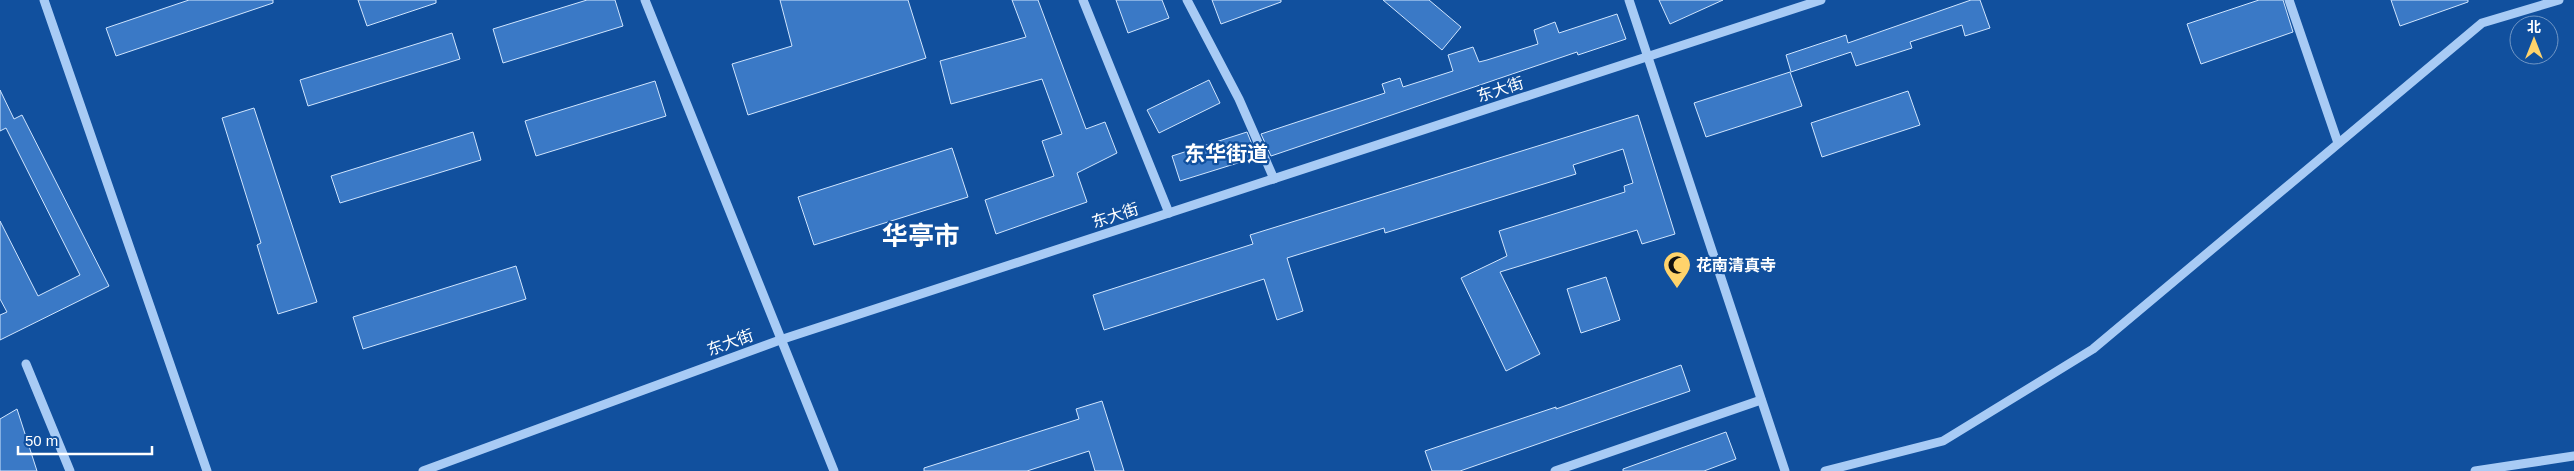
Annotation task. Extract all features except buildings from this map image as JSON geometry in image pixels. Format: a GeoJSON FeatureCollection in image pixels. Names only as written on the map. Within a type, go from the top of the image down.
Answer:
{"type":"FeatureCollection","features":[{"type":"Feature","properties":{"kind":"street"},"geometry":{"type":"LineString","coordinates":[[44,0],[207,471]]}},
{"type":"Feature","properties":{"kind":"street"},"geometry":{"type":"LineString","coordinates":[[645,0],[834,471]]}},
{"type":"Feature","properties":{"kind":"street"},"geometry":{"type":"LineString","coordinates":[[1083,0],[1169,213]]}},
{"type":"Feature","properties":{"kind":"street"},"geometry":{"type":"LineString","coordinates":[[1187,0],[1239,98],[1274,179]]}},
{"type":"Feature","properties":{"kind":"street"},"geometry":{"type":"LineString","coordinates":[[1629,0],[1784,471]]}},
{"type":"Feature","properties":{"kind":"street","name":"东大街"},"geometry":{"type":"LineString","coordinates":[[423,471],[780,340],[1821,0]]}},
{"type":"Feature","properties":{"kind":"street"},"geometry":{"type":"LineString","coordinates":[[2290,0],[2338,143]]}},
{"type":"Feature","properties":{"kind":"street"},"geometry":{"type":"LineString","coordinates":[[1825,471],[1943,441],[2093,348],[2482,23],[2559,0]]}},
{"type":"Feature","properties":{"kind":"street"},"geometry":{"type":"LineString","coordinates":[[26,364],[70,471]]}},
{"type":"Feature","properties":{"kind":"street"},"geometry":{"type":"LineString","coordinates":[[1556,471],[1761,400]]}},
{"type":"Feature","properties":{"kind":"street"},"geometry":{"type":"LineString","coordinates":[[2475,471],[2574,456]]}},
{"type":"Feature","properties":{"kind":"place","name":"花南清真寺"},"geometry":{"type":"Point","coordinates":[1677,289]}},
{"type":"Feature","properties":{"kind":"district","name":"东华街道"},"geometry":{"type":"Point","coordinates":[1226,154]}},
{"type":"Feature","properties":{"kind":"district","name":"华亭市"},"geometry":{"type":"Point","coordinates":[921,236]}}]}
